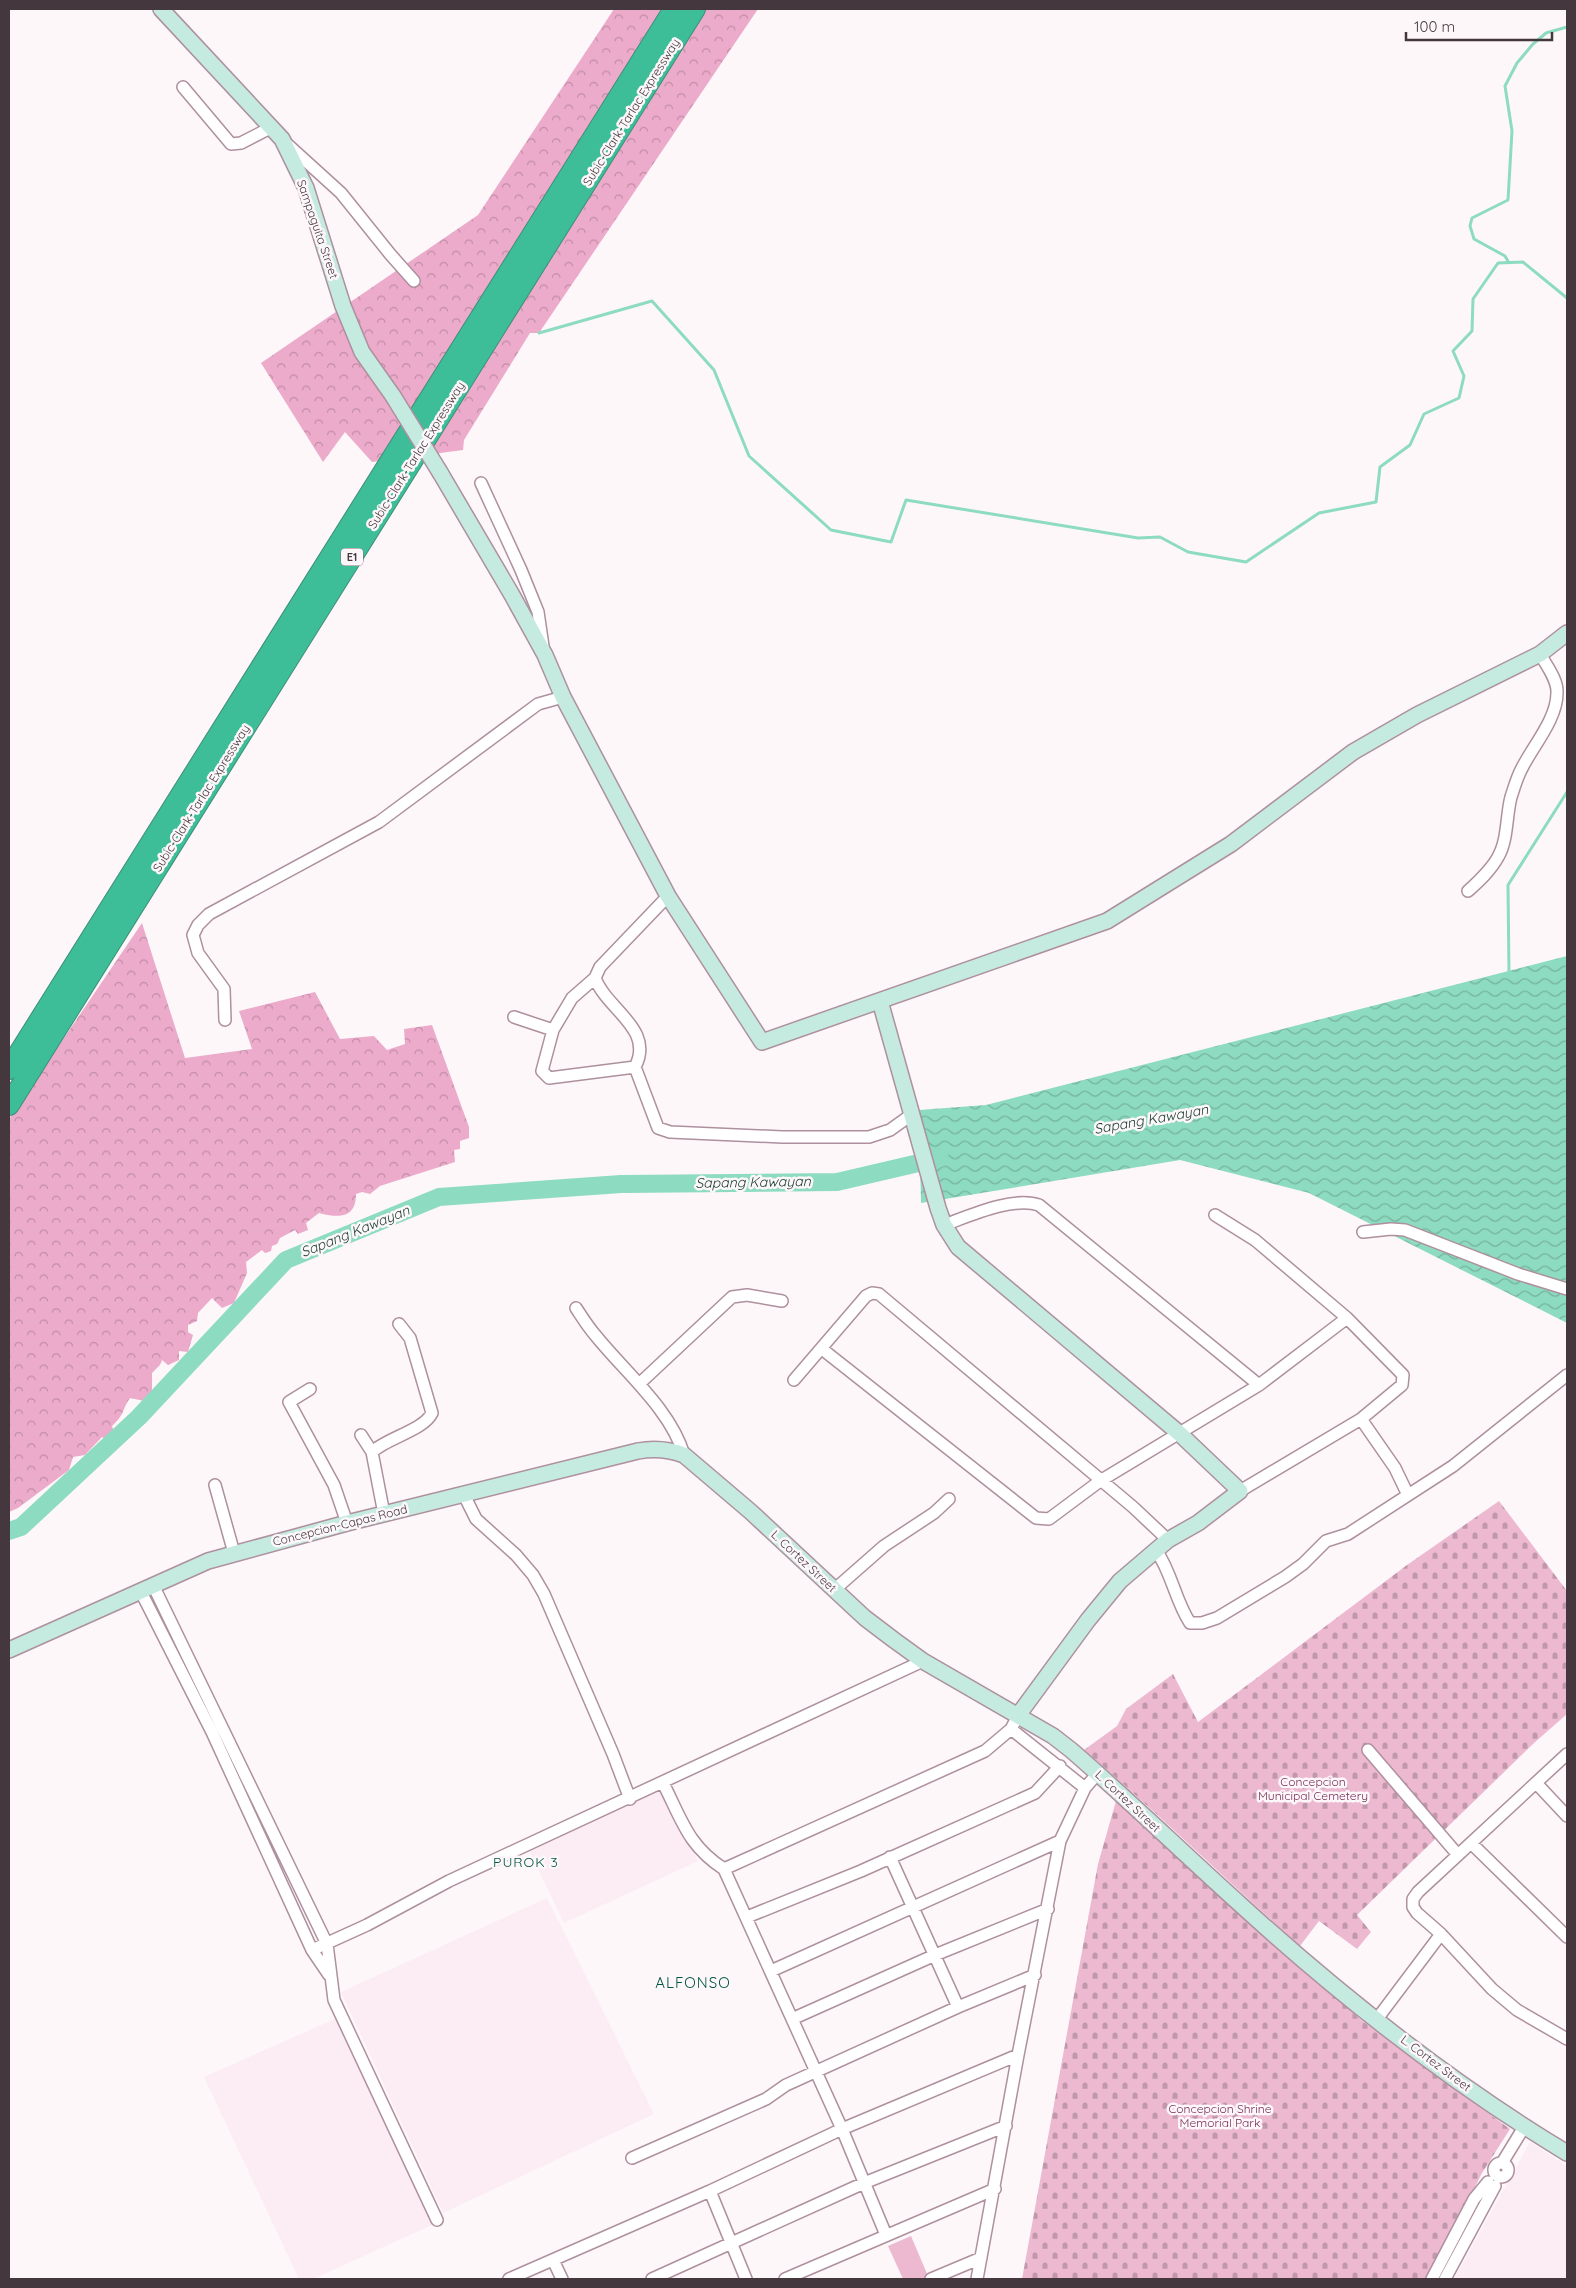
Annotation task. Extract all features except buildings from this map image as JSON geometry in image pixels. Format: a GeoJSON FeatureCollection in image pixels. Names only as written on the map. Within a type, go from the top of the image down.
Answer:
{"type":"FeatureCollection","features":[{"type":"Feature","properties":{"kind":"highway","name":"Subic-Clark-Tarlac Expressway"},"geometry":{"type":"LineString","coordinates":[[9,1069],[674,9]]}},
{"type":"Feature","properties":{"kind":"highway","name":"Subic-Clark-Tarlac Expressway"},"geometry":{"type":"LineString","coordinates":[[9,1105],[695,9]]}},
{"type":"Feature","properties":{"kind":"street","name":"Sampaguita Street"},"geometry":{"type":"LineString","coordinates":[[161,9],[282,139],[306,188],[343,306],[362,352],[393,396],[512,595],[545,655],[563,697],[668,896],[762,1042],[880,1001]]}},
{"type":"Feature","properties":{"kind":"street"},"geometry":{"type":"LineString","coordinates":[[183,87],[231,144],[241,143],[272,127]]}},
{"type":"Feature","properties":{"kind":"street"},"geometry":{"type":"LineString","coordinates":[[282,139],[341,193],[414,281]]}},
{"type":"Feature","properties":{"kind":"street"},"geometry":{"type":"LineString","coordinates":[[481,483],[538,612],[545,655]]}},
{"type":"Feature","properties":{"kind":"street"},"geometry":{"type":"LineString","coordinates":[[1240,1491],[1180,1434],[958,1247],[944,1225],[938,1208],[880,1001],[1107,921],[1231,844],[1352,752],[1417,715],[1540,654],[1567,633]]}},
{"type":"Feature","properties":{"kind":"street"},"geometry":{"type":"LineString","coordinates":[[1468,891],[1481,880],[1498,857],[1502,848],[1511,798],[1522,768],[1542,736],[1555,703],[1558,692],[1556,684],[1540,654]]}},
{"type":"Feature","properties":{"kind":"street"},"geometry":{"type":"LineString","coordinates":[[225,1020],[224,989],[198,953],[193,935],[198,925],[209,914],[379,822],[538,704],[563,697]]}},
{"type":"Feature","properties":{"kind":"street"},"geometry":{"type":"LineString","coordinates":[[634,1067],[549,1078],[542,1071],[553,1030],[572,998],[594,978],[600,968],[668,896]]}},
{"type":"Feature","properties":{"kind":"street"},"geometry":{"type":"LineString","coordinates":[[594,978],[600,990],[636,1032],[641,1045],[640,1056],[634,1067]]}},
{"type":"Feature","properties":{"kind":"street"},"geometry":{"type":"LineString","coordinates":[[514,1017],[553,1030]]}},
{"type":"Feature","properties":{"kind":"street"},"geometry":{"type":"LineString","coordinates":[[634,1067],[658,1128],[670,1132],[782,1137],[869,1136],[890,1130],[913,1120]]}},
{"type":"Feature","properties":{"kind":"street"},"geometry":{"type":"LineString","coordinates":[[944,1225],[1005,1205],[1032,1203],[1039,1206],[1259,1385]]}},
{"type":"Feature","properties":{"kind":"street"},"geometry":{"type":"LineString","coordinates":[[724,1869],[986,1751],[1011,1729],[1019,1714],[1088,1620],[1120,1581],[1168,1540],[1198,1523],[1240,1491],[1361,1419],[1402,1385],[1403,1376],[1347,1318],[1255,1240],[1214,1215]]}},
{"type":"Feature","properties":{"kind":"street"},"geometry":{"type":"LineString","coordinates":[[1363,1232],[1391,1229],[1405,1230],[1518,1274],[1567,1289]]}},
{"type":"Feature","properties":{"kind":"street"},"geometry":{"type":"LineString","coordinates":[[794,1380],[866,1296],[872,1293],[879,1294],[1133,1507],[1168,1540]]}},
{"type":"Feature","properties":{"kind":"street"},"geometry":{"type":"LineString","coordinates":[[639,1384],[732,1298],[748,1295],[782,1301]]}},
{"type":"Feature","properties":{"kind":"street"},"geometry":{"type":"LineString","coordinates":[[576,1308],[595,1335],[639,1384],[680,1440],[684,1455]]}},
{"type":"Feature","properties":{"kind":"street"},"geometry":{"type":"LineString","coordinates":[[822,1349],[1036,1518],[1049,1519],[1100,1481],[1259,1385],[1347,1318]]}},
{"type":"Feature","properties":{"kind":"street"},"geometry":{"type":"LineString","coordinates":[[372,1452],[379,1446],[422,1423],[432,1413],[410,1338],[399,1324]]}},
{"type":"Feature","properties":{"kind":"street"},"geometry":{"type":"LineString","coordinates":[[1156,1550],[1167,1567],[1181,1609],[1190,1624],[1202,1623],[1217,1618],[1285,1577],[1303,1564],[1326,1541],[1348,1534],[1453,1466],[1567,1375]]}},
{"type":"Feature","properties":{"kind":"street"},"geometry":{"type":"LineString","coordinates":[[310,1388],[289,1402],[334,1485],[346,1523]]}},
{"type":"Feature","properties":{"kind":"street"},"geometry":{"type":"LineString","coordinates":[[1361,1419],[1395,1468],[1408,1495]]}},
{"type":"Feature","properties":{"kind":"street"},"geometry":{"type":"LineString","coordinates":[[361,1435],[372,1452],[384,1514]]}},
{"type":"Feature","properties":{"kind":"street","name":"Concepcion-Capas Road"},"geometry":{"type":"LineString","coordinates":[[9,1650],[146,1587],[208,1561],[234,1553],[346,1523],[638,1451],[655,1448],[684,1455]]}},
{"type":"Feature","properties":{"kind":"street","name":"L. Cortez Street"},"geometry":{"type":"LineString","coordinates":[[684,1455],[751,1512],[865,1618],[923,1661],[1019,1714],[1054,1736],[1098,1773],[1242,1907],[1376,2019],[1527,2129],[1567,2153]]}},
{"type":"Feature","properties":{"kind":"street"},"geometry":{"type":"LineString","coordinates":[[215,1485],[234,1553]]}},
{"type":"Feature","properties":{"kind":"street"},"geometry":{"type":"LineString","coordinates":[[463,1494],[476,1520],[516,1555],[533,1575],[544,1594],[613,1754],[630,1799]]}},
{"type":"Feature","properties":{"kind":"street"},"geometry":{"type":"LineString","coordinates":[[834,1590],[884,1546],[934,1513],[949,1499]]}},
{"type":"Feature","properties":{"kind":"street"},"geometry":{"type":"LineString","coordinates":[[146,1587],[327,1944],[334,2000],[437,2220]]}},
{"type":"Feature","properties":{"kind":"street"},"geometry":{"type":"LineString","coordinates":[[146,1587],[312,1950],[331,1978]]}},
{"type":"Feature","properties":{"kind":"street"},"geometry":{"type":"LineString","coordinates":[[312,1950],[450,1881],[630,1799],[923,1661]]}},
{"type":"Feature","properties":{"kind":"street"},"geometry":{"type":"LineString","coordinates":[[1011,1729],[1060,1766],[1085,1788]]}},
{"type":"Feature","properties":{"kind":"street"},"geometry":{"type":"LineString","coordinates":[[1368,1750],[1458,1855]]}},
{"type":"Feature","properties":{"kind":"street"},"geometry":{"type":"LineString","coordinates":[[1567,1754],[1413,1899],[1413,1907],[1417,1913],[1441,1934],[1507,2002],[1567,2039]]}},
{"type":"Feature","properties":{"kind":"street"},"geometry":{"type":"LineString","coordinates":[[747,1917],[1035,1793],[1060,1766]]}},
{"type":"Feature","properties":{"kind":"street"},"geometry":{"type":"LineString","coordinates":[[977,2279],[1060,1841],[1085,1788],[1098,1773]]}},
{"type":"Feature","properties":{"kind":"street"},"geometry":{"type":"LineString","coordinates":[[664,1783],[694,1844],[707,1858],[724,1869],[842,2129],[886,2235]]}},
{"type":"Feature","properties":{"kind":"street"},"geometry":{"type":"LineString","coordinates":[[1537,1784],[1567,1816]]}},
{"type":"Feature","properties":{"kind":"street"},"geometry":{"type":"LineString","coordinates":[[771,1971],[1060,1841]]}},
{"type":"Feature","properties":{"kind":"street"},"geometry":{"type":"LineString","coordinates":[[1472,1843],[1567,1937]]}},
{"type":"Feature","properties":{"kind":"street"},"geometry":{"type":"LineString","coordinates":[[890,1857],[958,2007]]}},
{"type":"Feature","properties":{"kind":"street"},"geometry":{"type":"LineString","coordinates":[[792,2019],[936,1955],[1048,1909]]}},
{"type":"Feature","properties":{"kind":"street"},"geometry":{"type":"LineString","coordinates":[[1376,2019],[1441,1934]]}},
{"type":"Feature","properties":{"kind":"street"},"geometry":{"type":"LineString","coordinates":[[632,2158],[766,2099],[786,2085],[958,2007],[1035,1975]]}},
{"type":"Feature","properties":{"kind":"street"},"geometry":{"type":"LineString","coordinates":[[509,2279],[710,2191],[842,2129],[1018,2055]]}},
{"type":"Feature","properties":{"kind":"street"},"geometry":{"type":"LineString","coordinates":[[652,2279],[864,2184],[1006,2126]]}},
{"type":"Feature","properties":{"kind":"street"},"geometry":{"type":"LineString","coordinates":[[1445,2279],[1497,2175],[1527,2129]]}},
{"type":"Feature","properties":{"kind":"street"},"geometry":{"type":"LineString","coordinates":[[1432,2279],[1474,2200],[1497,2175]]}},
{"type":"Feature","properties":{"kind":"street"},"geometry":{"type":"LineString","coordinates":[[785,2279],[995,2189]]}},
{"type":"Feature","properties":{"kind":"street"},"geometry":{"type":"LineString","coordinates":[[710,2191],[746,2279]]}},
{"type":"Feature","properties":{"kind":"street"},"geometry":{"type":"LineString","coordinates":[[931,2279],[981,2258]]}},
{"type":"Feature","properties":{"kind":"street"},"geometry":{"type":"LineString","coordinates":[[553,2260],[562,2279]]}},
{"type":"Feature","properties":{"kind":"shaded area"},"geometry":{"type":"Polygon","coordinates":[[[663,1787],[698,1861],[564,1923],[529,1850],[663,1787]]]}},
{"type":"Feature","properties":{"kind":"shaded area"},"geometry":{"type":"Polygon","coordinates":[[[547,1898],[654,2114],[443,2213],[341,1992],[547,1898]]]}},
{"type":"Feature","properties":{"kind":"shaded area"},"geometry":{"type":"Polygon","coordinates":[[[337,2018],[434,2224],[313,2279],[299,2279],[204,2077],[337,2018]]]}},
{"type":"Feature","properties":{"kind":"shaded area"},"geometry":{"type":"Polygon","coordinates":[[[1530,2142],[1567,2166],[1567,2279],[1454,2279],[1530,2142]]]}},
{"type":"Feature","properties":{"kind":"green space"},"geometry":{"type":"Polygon","coordinates":[[[614,9],[758,9],[539,333],[530,333],[464,440],[463,450],[372,462],[345,432],[323,462],[261,363],[478,215],[614,9]]]}},
{"type":"Feature","properties":{"kind":"green space"},"geometry":{"type":"Polygon","coordinates":[[[142,923],[185,1058],[252,1049],[239,1011],[315,992],[340,1039],[374,1036],[387,1050],[405,1044],[404,1029],[432,1025],[469,1127],[469,1138],[460,1141],[460,1149],[454,1150],[455,1162],[380,1186],[370,1194],[362,1192],[356,1194],[353,1208],[345,1215],[333,1216],[319,1213],[306,1223],[308,1230],[298,1234],[295,1230],[280,1238],[277,1244],[272,1246],[271,1251],[265,1253],[262,1250],[246,1262],[247,1273],[234,1303],[222,1308],[212,1298],[198,1313],[197,1321],[188,1325],[188,1332],[193,1335],[188,1352],[179,1351],[179,1360],[168,1365],[162,1360],[152,1373],[152,1398],[149,1402],[130,1398],[121,1415],[112,1426],[115,1435],[108,1441],[102,1437],[85,1455],[73,1457],[69,1470],[18,1508],[9,1512],[9,1119],[142,923]]]}},
{"type":"Feature","properties":{"kind":"green space","name":"Concepcion Municipal Cemetery"},"geometry":{"type":"Polygon","coordinates":[[[1499,1501],[1567,1591],[1567,1714],[1534,1743],[1357,1915],[1371,1932],[1357,1949],[1319,1921],[1300,1946],[1084,1750],[1117,1726],[1126,1709],[1173,1674],[1198,1722],[1407,1565],[1499,1501]]]}},
{"type":"Feature","properties":{"kind":"green space","name":"Concepcion Shrine Memorial Park"},"geometry":{"type":"Polygon","coordinates":[[[1116,1801],[1361,2020],[1510,2129],[1482,2173],[1429,2279],[1022,2279],[1098,1864],[1116,1801]]]}},
{"type":"Feature","properties":{"kind":"green space"},"geometry":{"type":"Polygon","coordinates":[[[911,2236],[928,2276],[921,2279],[903,2279],[888,2246],[911,2236]]]}},
{"type":"Feature","properties":{"kind":"water"},"geometry":{"type":"Polygon","coordinates":[[[1567,956],[1567,1323],[1309,1193],[1180,1160],[921,1203],[919,1110],[986,1105],[1567,956]]]}},
{"type":"Feature","properties":{"kind":"waterway"},"geometry":{"type":"LineString","coordinates":[[1509,263],[1505,256],[1474,239],[1470,226],[1472,218],[1508,200],[1512,131],[1505,86],[1517,63],[1533,44],[1546,33],[1567,27]]}},
{"type":"Feature","properties":{"kind":"waterway"},"geometry":{"type":"LineString","coordinates":[[539,333],[652,301],[714,370],[749,456],[831,530],[891,542],[906,500],[1138,538],[1160,537],[1188,552],[1246,562],[1319,513],[1376,502],[1380,467],[1410,445],[1424,414],[1459,398],[1464,376],[1453,351],[1472,331],[1473,299],[1498,263],[1523,262],[1567,298]]}},
{"type":"Feature","properties":{"kind":"waterway"},"geometry":{"type":"LineString","coordinates":[[1509,974],[1508,885],[1567,792]]}},
{"type":"Feature","properties":{"kind":"waterway","name":"Sapang Kawayan"},"geometry":{"type":"LineString","coordinates":[[9,1531],[21,1527],[139,1417],[286,1260],[439,1197],[621,1184],[837,1182],[940,1158]]}},
{"type":"Feature","properties":{"kind":"district","name":"PUROK 3"},"geometry":{"type":"Point","coordinates":[526,1862]}},
{"type":"Feature","properties":{"kind":"district","name":"ALFONSO"},"geometry":{"type":"Point","coordinates":[693,1982]}}]}
